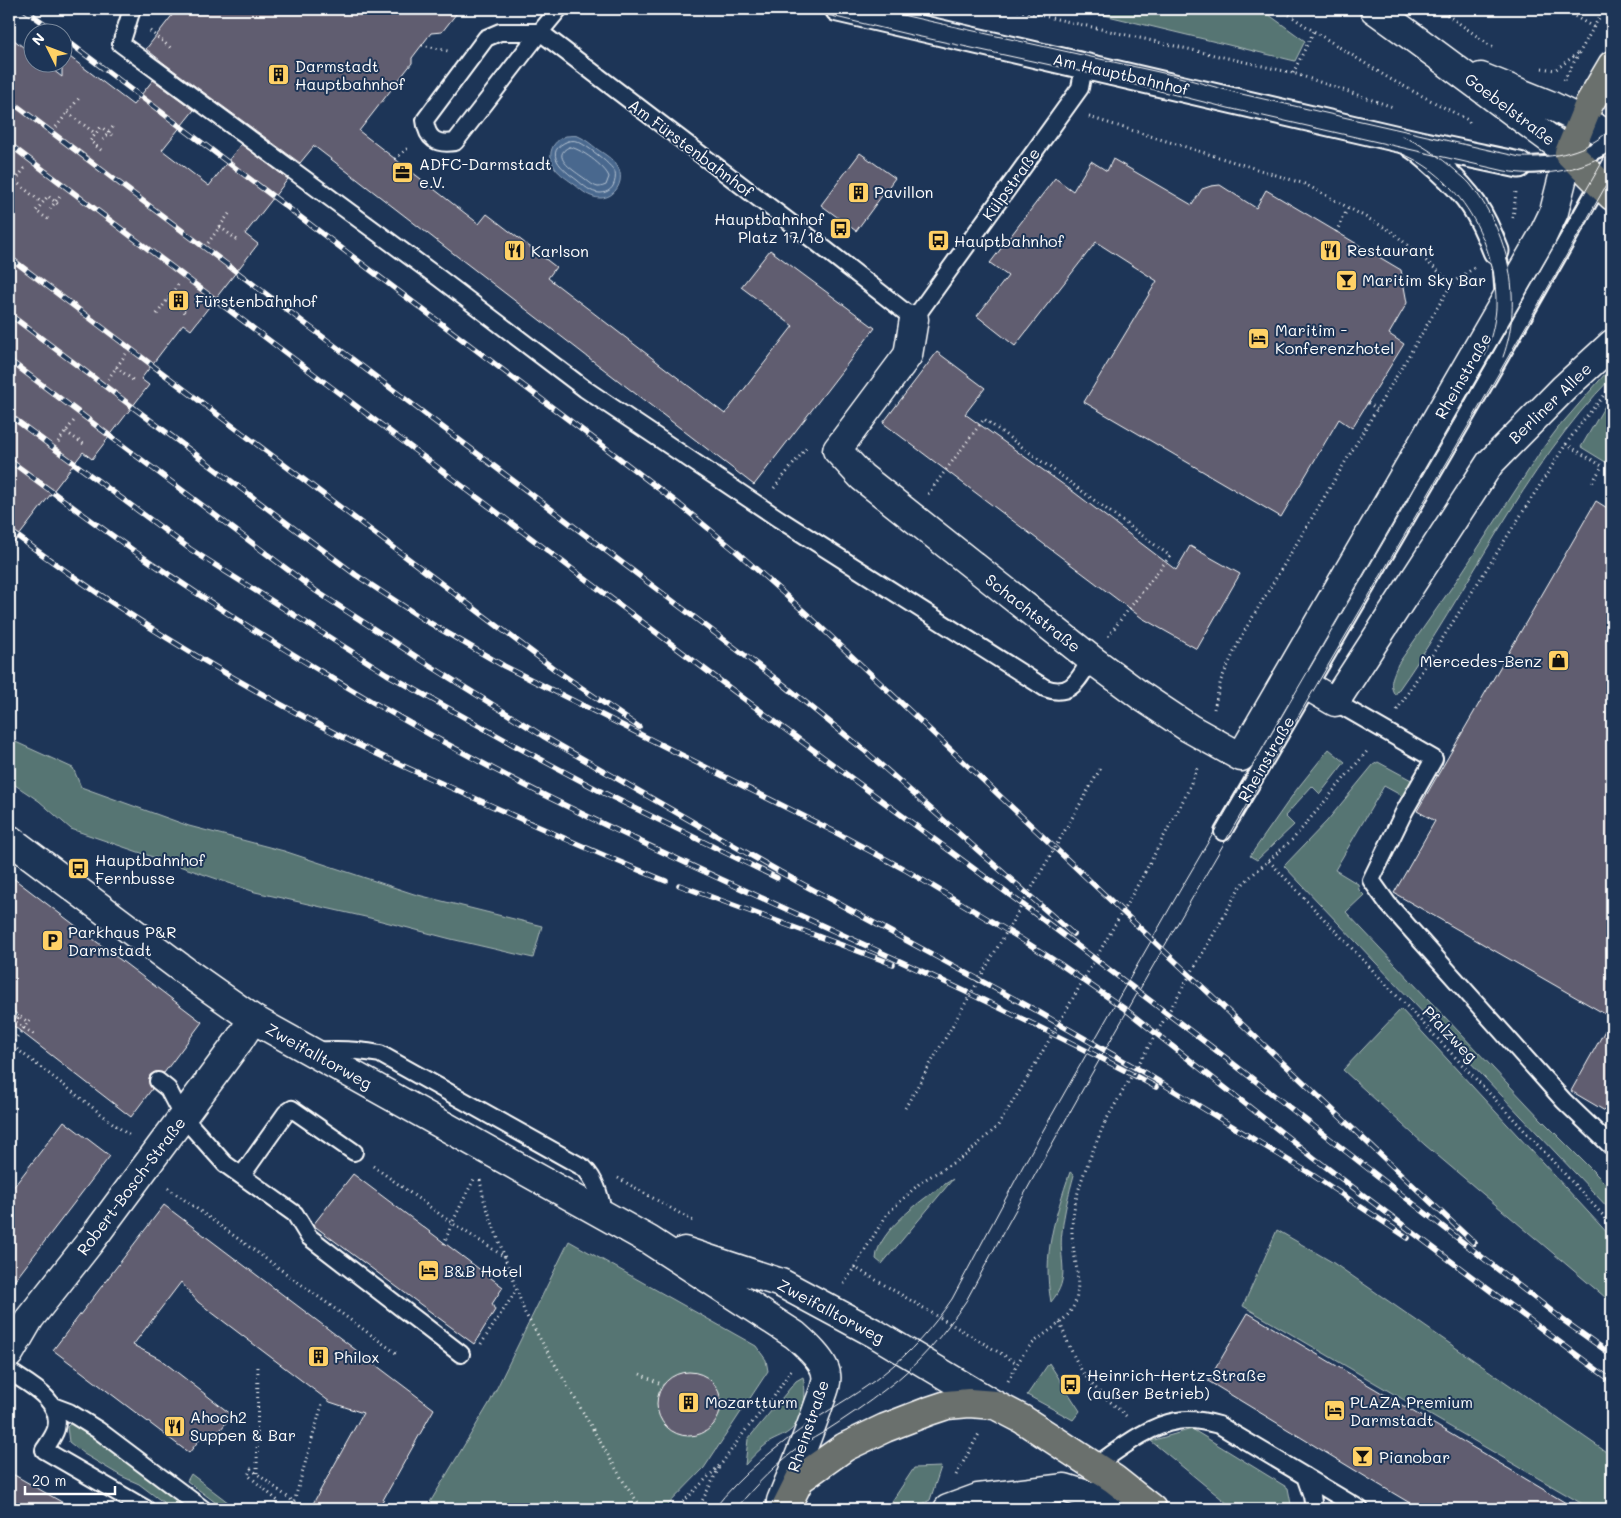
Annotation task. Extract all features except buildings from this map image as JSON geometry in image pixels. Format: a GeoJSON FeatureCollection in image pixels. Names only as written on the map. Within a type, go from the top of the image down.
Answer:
{"type":"FeatureCollection","features":[{"type":"Feature","properties":{"kind":"main road","name":"Rheinstraße"},"geometry":{"type":"LineString","coordinates":[[1571,158],[1589,104],[1612,65]]}},
{"type":"Feature","properties":{"kind":"main road"},"geometry":{"type":"LineString","coordinates":[[1571,158],[1604,183]]}},
{"type":"Feature","properties":{"kind":"main road","name":"Rheinstraße"},"geometry":{"type":"LineString","coordinates":[[785,1509],[800,1478],[845,1447],[885,1428],[947,1405],[969,1403],[1001,1395]]}},
{"type":"Feature","properties":{"kind":"main road"},"geometry":{"type":"LineString","coordinates":[[1001,1395],[1022,1419],[1095,1466],[1152,1509]]}},
{"type":"Feature","properties":{"kind":"street","name":"Am Hauptbahnhof"},"geometry":{"type":"LineString","coordinates":[[838,9],[1403,140],[1519,165]]}},
{"type":"Feature","properties":{"kind":"street","name":"Goebelstraße"},"geometry":{"type":"LineString","coordinates":[[1374,9],[1451,65],[1571,158]]}},
{"type":"Feature","properties":{"kind":"street","name":"Goebelstraße"},"geometry":{"type":"LineString","coordinates":[[1451,65],[1550,105],[1582,121]]}},
{"type":"Feature","properties":{"kind":"street"},"geometry":{"type":"LineString","coordinates":[[1582,121],[1612,136]]}},
{"type":"Feature","properties":{"kind":"street","name":"Am Hauptbahnhof"},"geometry":{"type":"LineString","coordinates":[[1403,140],[1422,151],[1459,185],[1482,217],[1496,251]]}},
{"type":"Feature","properties":{"kind":"street","name":"Rheinstraße"},"geometry":{"type":"LineString","coordinates":[[1241,757],[1298,681],[1542,237],[1554,212],[1571,158]]}},
{"type":"Feature","properties":{"kind":"street","name":"Külpstraße"},"geometry":{"type":"LineString","coordinates":[[837,450],[908,355],[914,319]]}},
{"type":"Feature","properties":{"kind":"street","name":"Berliner Allee"},"geometry":{"type":"LineString","coordinates":[[1334,702],[1490,463],[1564,388],[1612,344]]}},
{"type":"Feature","properties":{"kind":"street","name":"Schachtstraße"},"geometry":{"type":"LineString","coordinates":[[837,450],[862,477],[1091,659],[1163,711],[1209,740],[1241,757]]}},
{"type":"Feature","properties":{"kind":"street"},"geometry":{"type":"LineString","coordinates":[[1298,681],[1334,702]]}},
{"type":"Feature","properties":{"kind":"street","name":"Zweifalltorweg"},"geometry":{"type":"LineString","coordinates":[[9,839],[185,971],[253,1019],[649,1240],[795,1335],[802,1354]]}},
{"type":"Feature","properties":{"kind":"street","name":"Robert-Bosch-Straße"},"geometry":{"type":"LineString","coordinates":[[9,1354],[30,1318],[90,1242],[253,1019]]}},
{"type":"Feature","properties":{"kind":"street","name":"Zweifalltorweg"},"geometry":{"type":"LineString","coordinates":[[649,1240],[781,1283],[868,1330],[950,1378],[1001,1395]]}},
{"type":"Feature","properties":{"kind":"street","name":"Rheinstraße"},"geometry":{"type":"LineString","coordinates":[[777,1509],[814,1420],[825,1383],[826,1373],[823,1365],[802,1354]]}},
{"type":"Feature","properties":{"kind":"street"},"geometry":{"type":"LineString","coordinates":[[948,1509],[978,1498],[1065,1488],[1132,1509]]}},
{"type":"Feature","properties":{"kind":"lane"},"geometry":{"type":"LineString","coordinates":[[132,9],[121,44],[610,406],[779,519],[1045,688],[1054,691],[1073,686],[1091,659]]}},
{"type":"Feature","properties":{"kind":"lane"},"geometry":{"type":"LineString","coordinates":[[540,32],[500,32],[486,38],[424,120],[426,131],[434,140],[443,144],[455,142],[559,9]]}},
{"type":"Feature","properties":{"kind":"lane","name":"Am Fürstenbahnhof"},"geometry":{"type":"LineString","coordinates":[[540,32],[914,319]]}},
{"type":"Feature","properties":{"kind":"lane","name":"Külpstraße"},"geometry":{"type":"LineString","coordinates":[[914,319],[1080,88],[1083,72],[1087,66]]}},
{"type":"Feature","properties":{"kind":"lane","name":"Am Hauptbahnhof"},"geometry":{"type":"LineString","coordinates":[[1519,165],[1544,165],[1591,153],[1612,140]]}},
{"type":"Feature","properties":{"kind":"lane","name":"Rheinstraße"},"geometry":{"type":"LineString","coordinates":[[1223,832],[1298,681],[1484,385],[1604,183]]}},
{"type":"Feature","properties":{"kind":"lane","name":"Am Hauptbahnhof"},"geometry":{"type":"LineString","coordinates":[[1484,385],[1495,357],[1503,320],[1504,290],[1502,271],[1496,251]]}},
{"type":"Feature","properties":{"kind":"lane"},"geometry":{"type":"LineString","coordinates":[[1334,702],[1434,759],[1405,810],[1371,880],[1388,904],[1564,1101],[1612,1147]]}},
{"type":"Feature","properties":{"kind":"lane"},"geometry":{"type":"LineString","coordinates":[[158,1081],[168,1089],[182,1116],[225,1164],[295,1214],[309,1237],[462,1354]]}},
{"type":"Feature","properties":{"kind":"lane"},"geometry":{"type":"LineString","coordinates":[[242,1175],[286,1113],[292,1109],[354,1152]]}},
{"type":"Feature","properties":{"kind":"lane"},"geometry":{"type":"LineString","coordinates":[[9,1371],[36,1389],[53,1406],[69,1412],[98,1430],[203,1509]]}},
{"type":"Feature","properties":{"kind":"lane"},"geometry":{"type":"LineString","coordinates":[[53,1406],[56,1417],[56,1430],[44,1450],[146,1509]]}},
{"type":"Feature","properties":{"kind":"lane"},"geometry":{"type":"LineString","coordinates":[[1095,1466],[1143,1434],[1176,1421],[1197,1420],[1219,1425],[1360,1509]]}},
{"type":"Feature","properties":{"kind":"lane"},"geometry":{"type":"LineString","coordinates":[[1305,1476],[1314,1509]]}},
{"type":"Feature","properties":{"kind":"path"},"geometry":{"type":"LineString","coordinates":[[1013,9],[1293,73],[1401,110]]}},
{"type":"Feature","properties":{"kind":"path"},"geometry":{"type":"LineString","coordinates":[[1281,9],[1390,79],[1468,120],[1474,134]]}},
{"type":"Feature","properties":{"kind":"path"},"geometry":{"type":"LineString","coordinates":[[1439,9],[1501,53]]}},
{"type":"Feature","properties":{"kind":"path"},"geometry":{"type":"LineString","coordinates":[[1562,9],[1593,27]]}},
{"type":"Feature","properties":{"kind":"path"},"geometry":{"type":"LineString","coordinates":[[1533,69],[1555,70],[1568,62],[1580,51],[1604,9]]}},
{"type":"Feature","properties":{"kind":"path"},"geometry":{"type":"LineString","coordinates":[[149,31],[159,39]]}},
{"type":"Feature","properties":{"kind":"path"},"geometry":{"type":"LineString","coordinates":[[1293,73],[1314,31]]}},
{"type":"Feature","properties":{"kind":"path"},"geometry":{"type":"LineString","coordinates":[[422,44],[452,52]]}},
{"type":"Feature","properties":{"kind":"path"},"geometry":{"type":"LineString","coordinates":[[56,127],[80,97]]}},
{"type":"Feature","properties":{"kind":"path"},"geometry":{"type":"LineString","coordinates":[[847,1280],[887,1214],[921,1182],[966,1155],[996,1127],[1028,1077],[1145,872],[1186,795],[1209,740],[1214,704],[1221,680],[1242,634],[1452,283],[1391,231],[1305,184],[1088,117],[1063,112]]}},
{"type":"Feature","properties":{"kind":"path"},"geometry":{"type":"LineString","coordinates":[[68,113],[96,134]]}},
{"type":"Feature","properties":{"kind":"path"},"geometry":{"type":"LineString","coordinates":[[103,140],[115,124]]}},
{"type":"Feature","properties":{"kind":"path"},"geometry":{"type":"LineString","coordinates":[[101,150],[90,141],[101,126],[112,135]]}},
{"type":"Feature","properties":{"kind":"path"},"geometry":{"type":"LineString","coordinates":[[9,189],[27,166]]}},
{"type":"Feature","properties":{"kind":"path"},"geometry":{"type":"LineString","coordinates":[[14,182],[42,203]]}},
{"type":"Feature","properties":{"kind":"path"},"geometry":{"type":"LineString","coordinates":[[50,209],[62,193]]}},
{"type":"Feature","properties":{"kind":"path"},"geometry":{"type":"LineString","coordinates":[[48,220],[36,211],[48,196],[59,205]]}},
{"type":"Feature","properties":{"kind":"path"},"geometry":{"type":"LineString","coordinates":[[1336,232],[1348,208]]}},
{"type":"Feature","properties":{"kind":"path"},"geometry":{"type":"LineString","coordinates":[[208,243],[231,211]]}},
{"type":"Feature","properties":{"kind":"path"},"geometry":{"type":"LineString","coordinates":[[220,227],[240,242]]}},
{"type":"Feature","properties":{"kind":"path"},"geometry":{"type":"LineString","coordinates":[[157,314],[180,282]]}},
{"type":"Feature","properties":{"kind":"path"},"geometry":{"type":"LineString","coordinates":[[168,299],[186,312]]}},
{"type":"Feature","properties":{"kind":"path"},"geometry":{"type":"LineString","coordinates":[[108,379],[126,354]]}},
{"type":"Feature","properties":{"kind":"path"},"geometry":{"type":"LineString","coordinates":[[116,367],[134,381]]}},
{"type":"Feature","properties":{"kind":"path"},"geometry":{"type":"LineString","coordinates":[[1001,1395],[1017,1363],[1030,1346],[1070,1313],[1076,1300],[1078,1284],[1072,1230],[1073,1212],[1078,1191],[1106,1122],[1224,918],[1239,888],[1293,839],[1383,730],[1406,698],[1566,444],[1609,389]]}},
{"type":"Feature","properties":{"kind":"path"},"geometry":{"type":"LineString","coordinates":[[1368,403],[1377,409]]}},
{"type":"Feature","properties":{"kind":"path"},"geometry":{"type":"LineString","coordinates":[[58,442],[76,418]]}},
{"type":"Feature","properties":{"kind":"path"},"geometry":{"type":"LineString","coordinates":[[943,476],[984,419],[1170,556],[1124,614]]}},
{"type":"Feature","properties":{"kind":"path"},"geometry":{"type":"LineString","coordinates":[[66,432],[85,445]]}},
{"type":"Feature","properties":{"kind":"path"},"geometry":{"type":"LineString","coordinates":[[1566,444],[1602,466],[1591,485]]}},
{"type":"Feature","properties":{"kind":"path"},"geometry":{"type":"LineString","coordinates":[[905,1108],[1102,766]]}},
{"type":"Feature","properties":{"kind":"path","name":"Pfalzweg"},"geometry":{"type":"LineString","coordinates":[[1269,861],[1612,1225]]}},
{"type":"Feature","properties":{"kind":"path"},"geometry":{"type":"LineString","coordinates":[[28,1022],[19,1016],[16,1022],[35,1035]]}},
{"type":"Feature","properties":{"kind":"path"},"geometry":{"type":"LineString","coordinates":[[31,1018],[10,1044],[132,1138]]}},
{"type":"Feature","properties":{"kind":"path"},"geometry":{"type":"LineString","coordinates":[[354,1152],[452,1223],[505,1257]]}},
{"type":"Feature","properties":{"kind":"path"},"geometry":{"type":"LineString","coordinates":[[444,1244],[452,1223],[478,1171],[484,1200],[525,1313],[626,1486],[643,1509]]}},
{"type":"Feature","properties":{"kind":"path"},"geometry":{"type":"LineString","coordinates":[[168,1188],[396,1353]]}},
{"type":"Feature","properties":{"kind":"path"},"geometry":{"type":"LineString","coordinates":[[854,1267],[1017,1363]]}},
{"type":"Feature","properties":{"kind":"path"},"geometry":{"type":"LineString","coordinates":[[462,1354],[480,1345],[516,1290]]}},
{"type":"Feature","properties":{"kind":"path"},"geometry":{"type":"LineString","coordinates":[[1060,1323],[1070,1349],[1090,1382],[1117,1406],[1143,1434]]}},
{"type":"Feature","properties":{"kind":"path"},"geometry":{"type":"LineString","coordinates":[[698,1509],[722,1463],[745,1430],[773,1398],[802,1354]]}},
{"type":"Feature","properties":{"kind":"path"},"geometry":{"type":"LineString","coordinates":[[257,1474],[258,1362]]}},
{"type":"Feature","properties":{"kind":"path"},"geometry":{"type":"LineString","coordinates":[[640,1374],[663,1385]]}},
{"type":"Feature","properties":{"kind":"path"},"geometry":{"type":"LineString","coordinates":[[274,1509],[278,1501],[248,1475],[252,1469],[294,1502],[323,1401]]}},
{"type":"Feature","properties":{"kind":"path"},"geometry":{"type":"LineString","coordinates":[[676,1509],[722,1463]]}},
{"type":"Feature","properties":{"kind":"green space"},"geometry":{"type":"Polygon","coordinates":[[[1079,9],[1261,9],[1305,41],[1295,61],[1079,9]]]}},
{"type":"Feature","properties":{"kind":"green space"},"geometry":{"type":"Polygon","coordinates":[[[1612,366],[1612,377],[1580,413],[1523,491],[1422,655],[1395,695],[1392,684],[1398,664],[1461,574],[1543,448],[1612,366]]]}},
{"type":"Feature","properties":{"kind":"green space"},"geometry":{"type":"Polygon","coordinates":[[[1612,395],[1612,466],[1581,447],[1612,395]]]}},
{"type":"Feature","properties":{"kind":"green space"},"geometry":{"type":"Polygon","coordinates":[[[9,739],[73,768],[81,787],[189,826],[284,851],[414,894],[542,926],[533,958],[255,892],[71,829],[39,801],[9,781],[9,739]]]}},
{"type":"Feature","properties":{"kind":"green space"},"geometry":{"type":"Polygon","coordinates":[[[1329,749],[1345,762],[1320,794],[1312,786],[1285,816],[1294,825],[1257,860],[1250,856],[1297,789],[1329,749]]]}},
{"type":"Feature","properties":{"kind":"green space"},"geometry":{"type":"Polygon","coordinates":[[[1378,762],[1415,782],[1406,798],[1384,786],[1335,870],[1358,884],[1359,890],[1364,895],[1346,912],[1541,1119],[1612,1190],[1612,1212],[1284,866],[1327,821],[1373,765],[1378,762]]]}},
{"type":"Feature","properties":{"kind":"green space"},"geometry":{"type":"Polygon","coordinates":[[[1401,1009],[1612,1238],[1612,1303],[1425,1145],[1343,1070],[1401,1009]]]}},
{"type":"Feature","properties":{"kind":"green space"},"geometry":{"type":"Polygon","coordinates":[[[1070,1172],[1074,1175],[1065,1210],[1061,1242],[1063,1276],[1057,1293],[1051,1302],[1048,1268],[1049,1252],[1055,1220],[1070,1172]]]}},
{"type":"Feature","properties":{"kind":"green space"},"geometry":{"type":"Polygon","coordinates":[[[953,1179],[882,1264],[876,1259],[885,1236],[906,1213],[931,1193],[953,1179]]]}},
{"type":"Feature","properties":{"kind":"green space"},"geometry":{"type":"Polygon","coordinates":[[[1277,1230],[1332,1262],[1612,1456],[1612,1509],[1591,1509],[1243,1306],[1277,1230]]]}},
{"type":"Feature","properties":{"kind":"green space"},"geometry":{"type":"Polygon","coordinates":[[[569,1241],[756,1346],[766,1360],[768,1371],[704,1468],[664,1509],[426,1509],[490,1402],[569,1241]]]}},
{"type":"Feature","properties":{"kind":"green space"},"geometry":{"type":"Polygon","coordinates":[[[1049,1363],[1080,1411],[1073,1420],[1027,1395],[1049,1363]]]}},
{"type":"Feature","properties":{"kind":"green space"},"geometry":{"type":"Polygon","coordinates":[[[803,1377],[805,1391],[800,1417],[792,1429],[765,1445],[745,1465],[748,1439],[796,1381],[803,1377]]]}},
{"type":"Feature","properties":{"kind":"green space"},"geometry":{"type":"Polygon","coordinates":[[[72,1422],[81,1425],[192,1509],[172,1509],[139,1484],[121,1476],[84,1454],[69,1442],[67,1427],[72,1422]]]}},
{"type":"Feature","properties":{"kind":"green space"},"geometry":{"type":"Polygon","coordinates":[[[1192,1429],[1288,1488],[1292,1509],[1234,1509],[1151,1441],[1192,1429]]]}},
{"type":"Feature","properties":{"kind":"green space"},"geometry":{"type":"Polygon","coordinates":[[[941,1467],[930,1500],[914,1509],[887,1509],[914,1468],[941,1467]]]}},
{"type":"Feature","properties":{"kind":"green space"},"geometry":{"type":"Polygon","coordinates":[[[191,1474],[237,1509],[224,1509],[187,1481],[191,1474]]]}},
{"type":"Feature","properties":{"kind":"water"},"geometry":{"type":"Polygon","coordinates":[[[566,136],[581,137],[614,162],[619,170],[620,181],[612,194],[601,198],[591,196],[561,175],[554,167],[551,158],[553,146],[566,136]]]}},
{"type":"Feature","properties":{"kind":"tram line"},"geometry":{"type":"LineString","coordinates":[[802,9],[1083,72],[1228,108],[1505,171],[1518,173],[1557,172],[1582,165],[1606,154]]}},
{"type":"Feature","properties":{"kind":"tram line"},"geometry":{"type":"LineString","coordinates":[[875,9],[1172,75],[1237,93],[1520,157],[1558,155],[1569,152],[1592,143],[1612,128]]}},
{"type":"Feature","properties":{"kind":"tram line"},"geometry":{"type":"LineString","coordinates":[[1402,136],[1430,151],[1467,180],[1494,223],[1503,244],[1509,266],[1512,289],[1509,335],[1503,357]]}},
{"type":"Feature","properties":{"kind":"tram line"},"geometry":{"type":"LineString","coordinates":[[714,1509],[748,1472],[786,1440],[875,1381],[893,1366],[921,1339],[952,1299],[1023,1166],[1179,892],[1457,416],[1612,145]]}},
{"type":"Feature","properties":{"kind":"tram line"},"geometry":{"type":"LineString","coordinates":[[1397,152],[1419,162],[1439,176],[1456,194],[1482,236],[1495,284],[1496,308],[1495,320],[1485,356]]}},
{"type":"Feature","properties":{"kind":"tram line"},"geometry":{"type":"LineString","coordinates":[[736,1509],[759,1482],[777,1465],[805,1443],[864,1405],[899,1379],[940,1337],[966,1301],[1124,1017],[1612,175]]}},
{"type":"Feature","properties":{"kind":"railway"},"geometry":{"type":"LineString","coordinates":[[24,9],[42,22]]}},
{"type":"Feature","properties":{"kind":"railway"},"geometry":{"type":"LineString","coordinates":[[72,45],[602,445],[737,552],[809,616],[1474,1243]]}},
{"type":"Feature","properties":{"kind":"railway"},"geometry":{"type":"LineString","coordinates":[[9,100],[784,685],[864,750],[1073,934]]}},
{"type":"Feature","properties":{"kind":"railway"},"geometry":{"type":"LineString","coordinates":[[9,144],[747,701],[1213,1048],[1563,1320],[1612,1355]]}},
{"type":"Feature","properties":{"kind":"railway"},"geometry":{"type":"LineString","coordinates":[[9,257],[557,671],[639,727]]}},
{"type":"Feature","properties":{"kind":"railway"},"geometry":{"type":"LineString","coordinates":[[9,314],[356,575],[423,619],[504,666],[835,832],[904,869],[1060,964],[1125,1009],[1314,1158],[1612,1381]]}},
{"type":"Feature","properties":{"kind":"railway"},"geometry":{"type":"LineString","coordinates":[[9,360],[316,591],[429,665],[543,736],[780,872],[1035,1010],[1150,1076],[1311,1174],[1408,1238]]}},
{"type":"Feature","properties":{"kind":"railway"},"geometry":{"type":"LineString","coordinates":[[9,415],[190,549],[387,674],[602,792],[777,878]]}},
{"type":"Feature","properties":{"kind":"railway"},"geometry":{"type":"LineString","coordinates":[[9,460],[89,519],[186,586],[336,681],[439,740],[620,832],[1005,1010],[1156,1087]]}},
{"type":"Feature","properties":{"kind":"railway"},"geometry":{"type":"LineString","coordinates":[[9,530],[133,617],[176,644],[307,719],[412,770],[568,840],[666,881]]}},
{"type":"Feature","properties":{"kind":"railway"},"geometry":{"type":"LineString","coordinates":[[679,885],[893,964]]}},
{"type":"Feature","properties":{"kind":"place","name":"Darmstadt Hauptbahnhof"},"geometry":{"type":"Point","coordinates":[279,75]}},
{"type":"Feature","properties":{"kind":"place","name":"ADFC-Darmstadt e.V."},"geometry":{"type":"Point","coordinates":[403,173]}},
{"type":"Feature","properties":{"kind":"place","name":"Pavillon"},"geometry":{"type":"Point","coordinates":[858,192]}},
{"type":"Feature","properties":{"kind":"place","name":"Hauptbahnhof Platz 17/18"},"geometry":{"type":"Point","coordinates":[840,228]}},
{"type":"Feature","properties":{"kind":"place","name":"Hauptbahnhof"},"geometry":{"type":"Point","coordinates":[938,241]}},
{"type":"Feature","properties":{"kind":"place","name":"Restaurant"},"geometry":{"type":"Point","coordinates":[1331,250]}},
{"type":"Feature","properties":{"kind":"place","name":"Karlson"},"geometry":{"type":"Point","coordinates":[515,251]}},
{"type":"Feature","properties":{"kind":"place","name":"Maritim Sky Bar"},"geometry":{"type":"Point","coordinates":[1346,280]}},
{"type":"Feature","properties":{"kind":"place","name":"Fürstenbahnhof"},"geometry":{"type":"Point","coordinates":[179,301]}},
{"type":"Feature","properties":{"kind":"place","name":"Maritim - Konferenzhotel"},"geometry":{"type":"Point","coordinates":[1259,339]}},
{"type":"Feature","properties":{"kind":"place","name":"Mercedes-Benz"},"geometry":{"type":"Point","coordinates":[1558,661]}},
{"type":"Feature","properties":{"kind":"place","name":"Hauptbahnhof Fernbusse"},"geometry":{"type":"Point","coordinates":[79,869]}},
{"type":"Feature","properties":{"kind":"place","name":"Parkhaus P&R Darmstadt"},"geometry":{"type":"Point","coordinates":[52,941]}},
{"type":"Feature","properties":{"kind":"place","name":"B&B Hotel"},"geometry":{"type":"Point","coordinates":[428,1271]}},
{"type":"Feature","properties":{"kind":"place","name":"Philox"},"geometry":{"type":"Point","coordinates":[318,1357]}},
{"type":"Feature","properties":{"kind":"place","name":"Heinrich-Hertz-Straße (außer Betrieb)"},"geometry":{"type":"Point","coordinates":[1071,1384]}},
{"type":"Feature","properties":{"kind":"place","name":"Mozartturm"},"geometry":{"type":"Point","coordinates":[689,1402]}},
{"type":"Feature","properties":{"kind":"place","name":"PLAZA Premium Darmstadt"},"geometry":{"type":"Point","coordinates":[1334,1411]}},
{"type":"Feature","properties":{"kind":"place","name":"Ahoch2 Suppen & Bar"},"geometry":{"type":"Point","coordinates":[174,1426]}},
{"type":"Feature","properties":{"kind":"place","name":"Pianobar"},"geometry":{"type":"Point","coordinates":[1363,1457]}}]}
